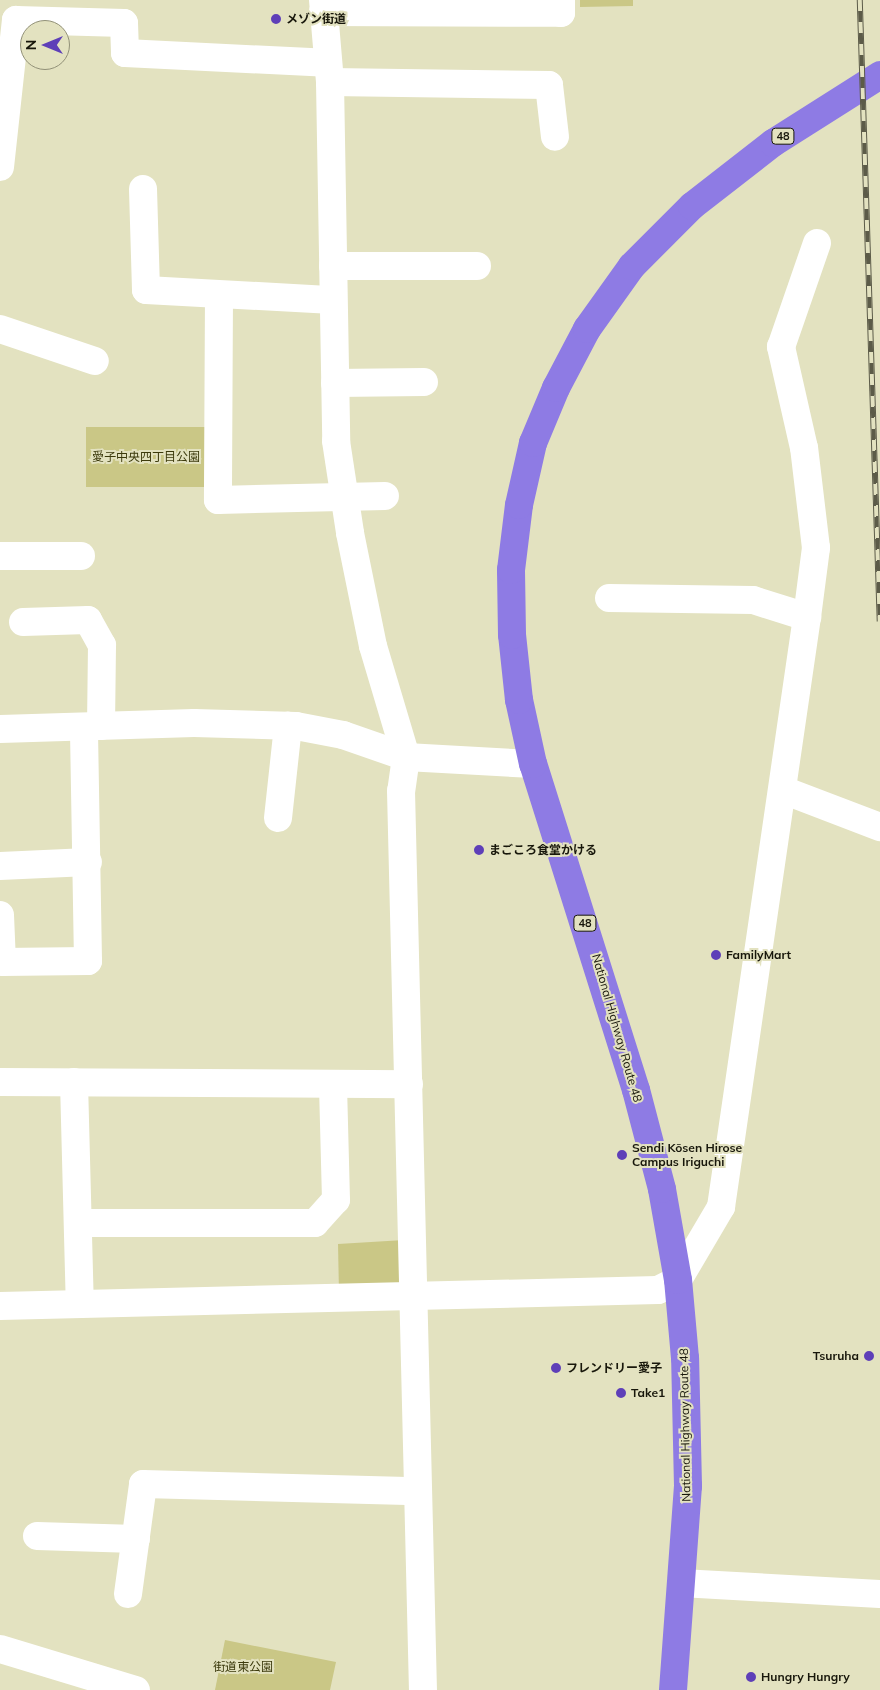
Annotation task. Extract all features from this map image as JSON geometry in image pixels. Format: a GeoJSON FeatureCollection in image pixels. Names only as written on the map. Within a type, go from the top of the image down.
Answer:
{"type":"FeatureCollection","features":[{"type":"Feature","properties":{"kind":"highway","name":"National Highway Route 48"},"geometry":{"type":"LineString","coordinates":[[673,1690],[688,1486],[685,1358],[678,1280],[662,1189],[636,1090],[533,764],[520,700],[512,634],[511,570],[520,505],[533,443],[556,388],[587,329],[632,266],[692,206],[773,143],[880,75]]}},
{"type":"Feature","properties":{"kind":"street"},"geometry":{"type":"LineString","coordinates":[[422,1690],[401,791],[406,757],[374,646],[345,498],[336,441],[328,72],[323,6],[561,13],[561,0]]}},
{"type":"Feature","properties":{"kind":"street"},"geometry":{"type":"LineString","coordinates":[[0,167],[8,19],[124,23],[126,53],[328,72],[549,85],[555,137]]}},
{"type":"Feature","properties":{"kind":"street"},"geometry":{"type":"LineString","coordinates":[[143,189],[146,290],[333,300]]}},
{"type":"Feature","properties":{"kind":"street"},"geometry":{"type":"LineString","coordinates":[[0,1306],[414,1298],[658,1290],[678,1280],[721,1207],[807,617],[816,548],[804,448],[781,347],[817,243]]}},
{"type":"Feature","properties":{"kind":"street"},"geometry":{"type":"LineString","coordinates":[[333,266],[477,266]]}},
{"type":"Feature","properties":{"kind":"street"},"geometry":{"type":"LineString","coordinates":[[219,295],[218,500],[385,496]]}},
{"type":"Feature","properties":{"kind":"street"},"geometry":{"type":"LineString","coordinates":[[0,329],[94,362]]}},
{"type":"Feature","properties":{"kind":"street"},"geometry":{"type":"LineString","coordinates":[[335,383],[424,382]]}},
{"type":"Feature","properties":{"kind":"street"},"geometry":{"type":"LineString","coordinates":[[0,556],[81,556]]}},
{"type":"Feature","properties":{"kind":"street"},"geometry":{"type":"LineString","coordinates":[[609,598],[753,600],[807,617]]}},
{"type":"Feature","properties":{"kind":"street"},"geometry":{"type":"LineString","coordinates":[[0,915],[2,962],[88,961],[88,862],[92,726],[102,644],[88,620],[23,622]]}},
{"type":"Feature","properties":{"kind":"street"},"geometry":{"type":"LineString","coordinates":[[0,729],[194,723],[288,726],[342,735],[406,757],[533,764]]}},
{"type":"Feature","properties":{"kind":"street"},"geometry":{"type":"LineString","coordinates":[[278,818],[288,726]]}},
{"type":"Feature","properties":{"kind":"street"},"geometry":{"type":"LineString","coordinates":[[783,790],[880,827]]}},
{"type":"Feature","properties":{"kind":"street"},"geometry":{"type":"LineString","coordinates":[[0,866],[88,862]]}},
{"type":"Feature","properties":{"kind":"street"},"geometry":{"type":"LineString","coordinates":[[0,1082],[409,1084]]}},
{"type":"Feature","properties":{"kind":"street"},"geometry":{"type":"LineString","coordinates":[[74,1082],[80,1304]]}},
{"type":"Feature","properties":{"kind":"street"},"geometry":{"type":"LineString","coordinates":[[79,1223],[315,1223],[336,1200],[333,1084]]}},
{"type":"Feature","properties":{"kind":"street"},"geometry":{"type":"LineString","coordinates":[[128,1594],[143,1484],[418,1491]]}},
{"type":"Feature","properties":{"kind":"street"},"geometry":{"type":"LineString","coordinates":[[38,1536],[136,1539]]}},
{"type":"Feature","properties":{"kind":"street"},"geometry":{"type":"LineString","coordinates":[[681,1583],[880,1594]]}},
{"type":"Feature","properties":{"kind":"street"},"geometry":{"type":"LineString","coordinates":[[0,1649],[136,1690]]}},
{"type":"Feature","properties":{"kind":"green space"},"geometry":{"type":"Polygon","coordinates":[[[580,0],[633,0],[633,6],[580,7],[580,0]]]}},
{"type":"Feature","properties":{"kind":"green space","name":"愛子中央四丁目公園"},"geometry":{"type":"Polygon","coordinates":[[[86,427],[206,427],[206,487],[86,487],[86,427]]]}},
{"type":"Feature","properties":{"kind":"green space"},"geometry":{"type":"Polygon","coordinates":[[[404,1240],[405,1291],[339,1293],[338,1244],[404,1240]]]}},
{"type":"Feature","properties":{"kind":"green space","name":"街道東公園"},"geometry":{"type":"Polygon","coordinates":[[[225,1640],[336,1662],[330,1690],[215,1690],[225,1640]]]}},
{"type":"Feature","properties":{"kind":"railway"},"geometry":{"type":"LineString","coordinates":[[860,0],[880,622]]}},
{"type":"Feature","properties":{"kind":"place","name":"メゾン街道"},"geometry":{"type":"Point","coordinates":[276,19]}},
{"type":"Feature","properties":{"kind":"place","name":"まごころ食堂かける"},"geometry":{"type":"Point","coordinates":[479,850]}},
{"type":"Feature","properties":{"kind":"place","name":"FamilyMart"},"geometry":{"type":"Point","coordinates":[716,955]}},
{"type":"Feature","properties":{"kind":"place","name":"Sendi Kōsen Hirose Campus Iriguchi"},"geometry":{"type":"Point","coordinates":[622,1155]}},
{"type":"Feature","properties":{"kind":"place","name":"Tsuruha"},"geometry":{"type":"Point","coordinates":[869,1356]}},
{"type":"Feature","properties":{"kind":"place","name":"フレンドリー愛子"},"geometry":{"type":"Point","coordinates":[556,1368]}},
{"type":"Feature","properties":{"kind":"place","name":"Take1"},"geometry":{"type":"Point","coordinates":[621,1393]}},
{"type":"Feature","properties":{"kind":"place","name":"Hungry Hungry"},"geometry":{"type":"Point","coordinates":[751,1677]}}]}
